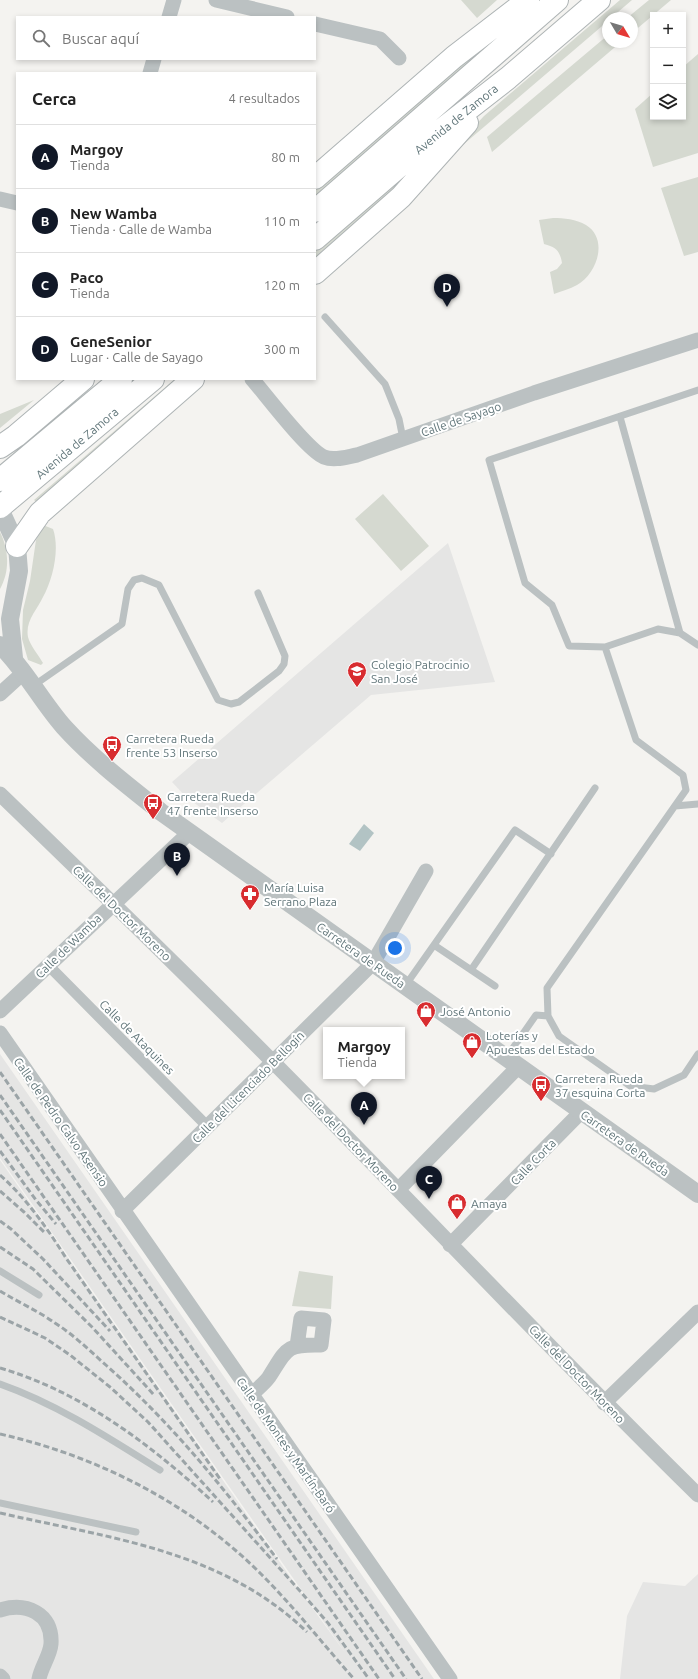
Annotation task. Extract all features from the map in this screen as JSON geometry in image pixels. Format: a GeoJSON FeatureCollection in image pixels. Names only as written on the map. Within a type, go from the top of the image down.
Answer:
{"type":"FeatureCollection","features":[{"type":"Feature","properties":{"kind":"highway"},"geometry":{"type":"LineString","coordinates":[[316,177],[454,57],[528,0]]}},
{"type":"Feature","properties":{"kind":"highway","name":"Avenida de Zamora"},"geometry":{"type":"LineString","coordinates":[[316,210],[557,0]]}},
{"type":"Feature","properties":{"kind":"highway","name":"Avenida de Zamora"},"geometry":{"type":"LineString","coordinates":[[316,238],[440,131],[508,78],[598,1]]}},
{"type":"Feature","properties":{"kind":"highway"},"geometry":{"type":"LineString","coordinates":[[316,272],[400,197],[508,78]]}},
{"type":"Feature","properties":{"kind":"highway"},"geometry":{"type":"LineString","coordinates":[[0,447],[16,436],[81,380]]}},
{"type":"Feature","properties":{"kind":"highway","name":"Avenida de Zamora"},"geometry":{"type":"LineString","coordinates":[[0,480],[120,380]]}},
{"type":"Feature","properties":{"kind":"highway","name":"Avenida de Zamora"},"geometry":{"type":"LineString","coordinates":[[0,508],[152,380]]}},
{"type":"Feature","properties":{"kind":"highway"},"geometry":{"type":"LineString","coordinates":[[17,546],[40,513],[192,380]]}},
{"type":"Feature","properties":{"kind":"street"},"geometry":{"type":"LineString","coordinates":[[168,16],[174,0]]}},
{"type":"Feature","properties":{"kind":"street"},"geometry":{"type":"LineString","coordinates":[[216,0],[283,16]]}},
{"type":"Feature","properties":{"kind":"street"},"geometry":{"type":"LineString","coordinates":[[316,24],[380,39],[399,58]]}},
{"type":"Feature","properties":{"kind":"street"},"geometry":{"type":"LineString","coordinates":[[150,72],[154,60]]}},
{"type":"Feature","properties":{"kind":"street"},"geometry":{"type":"LineString","coordinates":[[0,199],[16,203]]}},
{"type":"Feature","properties":{"kind":"street","name":"Calle de Sayago"},"geometry":{"type":"LineString","coordinates":[[253,380],[310,447],[323,457],[337,459],[357,455],[534,393],[698,340]]}},
{"type":"Feature","properties":{"kind":"street"},"geometry":{"type":"LineString","coordinates":[[0,508],[17,546]]}},
{"type":"Feature","properties":{"kind":"street","name":"Carretera de Rueda"},"geometry":{"type":"LineString","coordinates":[[14,658],[10,619],[19,571],[17,546]]}},
{"type":"Feature","properties":{"kind":"street"},"geometry":{"type":"LineString","coordinates":[[0,606],[15,590]]}},
{"type":"Feature","properties":{"kind":"street","name":"Carretera de Rueda"},"geometry":{"type":"LineString","coordinates":[[0,645],[14,658],[28,680],[65,727],[104,767],[189,832],[698,1194]]}},
{"type":"Feature","properties":{"kind":"street"},"geometry":{"type":"LineString","coordinates":[[0,694],[28,680]]}},
{"type":"Feature","properties":{"kind":"street","name":"Calle del Doctor Moreno"},"geometry":{"type":"LineString","coordinates":[[0,794],[113,903],[273,1062],[604,1403],[698,1494]]}},
{"type":"Feature","properties":{"kind":"street","name":"Calle de Wamba"},"geometry":{"type":"LineString","coordinates":[[0,1011],[189,832]]}},
{"type":"Feature","properties":{"kind":"street","name":"Calle del Licenciado Bellogín"},"geometry":{"type":"LineString","coordinates":[[122,1211],[373,963],[426,871]]}},
{"type":"Feature","properties":{"kind":"street","name":"Calle de Ataquines"},"geometry":{"type":"LineString","coordinates":[[48,965],[208,1127]]}},
{"type":"Feature","properties":{"kind":"street","name":"Calle de Pedro Calvo Asensio"},"geometry":{"type":"LineString","coordinates":[[0,1034],[122,1211]]}},
{"type":"Feature","properties":{"kind":"street"},"geometry":{"type":"LineString","coordinates":[[398,1190],[512,1062]]}},
{"type":"Feature","properties":{"kind":"street","name":"Calle Corta"},"geometry":{"type":"LineString","coordinates":[[450,1245],[581,1112]]}},
{"type":"Feature","properties":{"kind":"street","name":"Calle de Montes y Martín-Baró"},"geometry":{"type":"LineString","coordinates":[[122,1211],[450,1679]]}},
{"type":"Feature","properties":{"kind":"street"},"geometry":{"type":"LineString","coordinates":[[604,1403],[698,1312]]}},
{"type":"Feature","properties":{"kind":"street"},"geometry":{"type":"LineString","coordinates":[[251,1395],[268,1378],[276,1363],[284,1353],[297,1346]]}},
{"type":"Feature","properties":{"kind":"street"},"geometry":{"type":"LineString","coordinates":[[0,1610],[12,1606],[28,1608],[43,1617],[50,1630],[51,1645],[39,1679]]}},
{"type":"Feature","properties":{"kind":"street"},"geometry":{"type":"LineString","coordinates":[[0,1676],[3,1679]]}},
{"type":"Feature","properties":{"kind":"lane"},"geometry":{"type":"LineString","coordinates":[[325,317],[385,384],[399,419],[403,439]]}},
{"type":"Feature","properties":{"kind":"lane"},"geometry":{"type":"LineString","coordinates":[[698,390],[489,460],[525,583],[552,605],[569,646],[605,646],[658,629],[680,633],[698,645]]}},
{"type":"Feature","properties":{"kind":"lane"},"geometry":{"type":"LineString","coordinates":[[620,417],[680,633]]}},
{"type":"Feature","properties":{"kind":"lane"},"geometry":{"type":"LineString","coordinates":[[28,680],[122,624],[128,589],[134,580],[142,578],[160,584],[218,700],[231,704],[239,702],[279,671],[284,664],[285,656],[258,593]]}},
{"type":"Feature","properties":{"kind":"lane"},"geometry":{"type":"LineString","coordinates":[[605,646],[636,740],[683,775],[686,790],[547,988],[548,1016],[559,1036],[630,1086],[654,1089],[684,1075],[698,1054]]}},
{"type":"Feature","properties":{"kind":"lane"},"geometry":{"type":"LineString","coordinates":[[471,970],[595,788]]}},
{"type":"Feature","properties":{"kind":"lane"},"geometry":{"type":"LineString","coordinates":[[675,806],[698,804]]}},
{"type":"Feature","properties":{"kind":"lane"},"geometry":{"type":"LineString","coordinates":[[405,986],[515,830],[551,854]]}},
{"type":"Feature","properties":{"kind":"lane"},"geometry":{"type":"LineString","coordinates":[[434,945],[495,986]]}},
{"type":"Feature","properties":{"kind":"lane"},"geometry":{"type":"LineString","coordinates":[[512,1062],[536,1015],[548,1016]]}},
{"type":"Feature","properties":{"kind":"lane"},"geometry":{"type":"LineString","coordinates":[[0,1271],[39,1295]]}},
{"type":"Feature","properties":{"kind":"lane"},"geometry":{"type":"LineString","coordinates":[[0,1384],[18,1390],[86,1424],[160,1470]]}},
{"type":"Feature","properties":{"kind":"lane"},"geometry":{"type":"LineString","coordinates":[[0,1503],[136,1532]]}},
{"type":"Feature","properties":{"kind":"shaded area"},"geometry":{"type":"Polygon","coordinates":[[[461,0],[497,0],[477,18],[461,0]]]}},
{"type":"Feature","properties":{"kind":"shaded area"},"geometry":{"type":"Polygon","coordinates":[[[542,0],[316,198],[316,184],[473,51],[542,0]]]}},
{"type":"Feature","properties":{"kind":"shaded area"},"geometry":{"type":"Polygon","coordinates":[[[620,0],[632,0],[618,12],[606,12],[620,0]]]}},
{"type":"Feature","properties":{"kind":"shaded area"},"geometry":{"type":"Polygon","coordinates":[[[649,0],[671,0],[657,12],[650,12],[650,18],[638,28],[638,12],[634,12],[649,0]]]}},
{"type":"Feature","properties":{"kind":"shaded area"},"geometry":{"type":"Polygon","coordinates":[[[602,15],[602,26],[430,173],[484,116],[602,15]]]}},
{"type":"Feature","properties":{"kind":"shaded area"},"geometry":{"type":"Polygon","coordinates":[[[602,40],[602,48],[614,48],[492,152],[487,137],[602,40]]]}},
{"type":"Feature","properties":{"kind":"shaded area"},"geometry":{"type":"Polygon","coordinates":[[[698,54],[698,153],[653,167],[635,109],[650,96],[650,120],[686,120],[686,64],[698,54]]]}},
{"type":"Feature","properties":{"kind":"shaded area"},"geometry":{"type":"Polygon","coordinates":[[[456,129],[316,264],[316,250],[456,129]]]}},
{"type":"Feature","properties":{"kind":"shaded area"},"geometry":{"type":"Polygon","coordinates":[[[698,177],[698,252],[684,256],[661,188],[698,177]]]}},
{"type":"Feature","properties":{"kind":"shaded area"},"geometry":{"type":"Polygon","coordinates":[[[553,218],[570,219],[586,225],[593,231],[599,247],[595,265],[584,280],[577,285],[554,294],[550,272],[557,269],[562,263],[557,250],[544,244],[539,220],[553,218]]]}},
{"type":"Feature","properties":{"kind":"shaded area"},"geometry":{"type":"Polygon","coordinates":[[[174,380],[185,380],[41,506],[34,500],[174,380]]]}},
{"type":"Feature","properties":{"kind":"shaded area"},"geometry":{"type":"Polygon","coordinates":[[[34,400],[0,428],[0,414],[34,400]]]}},
{"type":"Feature","properties":{"kind":"shaded area"},"geometry":{"type":"Polygon","coordinates":[[[383,494],[429,546],[401,571],[355,519],[383,494]]]}},
{"type":"Feature","properties":{"kind":"shaded area"},"geometry":{"type":"Polygon","coordinates":[[[43,525],[53,529],[56,555],[47,590],[28,626],[28,637],[43,663],[41,665],[28,660],[22,639],[23,610],[30,581],[36,540],[43,525]]]}},
{"type":"Feature","properties":{"kind":"shaded area"},"geometry":{"type":"Polygon","coordinates":[[[0,532],[7,553],[7,568],[0,589],[0,532]]]}},
{"type":"Feature","properties":{"kind":"shaded area","name":"Colegio Patrocinio San José"},"geometry":{"type":"Polygon","coordinates":[[[448,543],[495,682],[371,695],[222,823],[186,797],[172,782],[448,543]]]}},
{"type":"Feature","properties":{"kind":"shaded area"},"geometry":{"type":"Polygon","coordinates":[[[364,824],[374,833],[360,851],[349,844],[364,824]]]}},
{"type":"Feature","properties":{"kind":"shaded area"},"geometry":{"type":"Polygon","coordinates":[[[0,1054],[434,1679],[0,1679],[0,1160],[300,1591],[346,1654],[0,1158],[0,1054]]]}},
{"type":"Feature","properties":{"kind":"shaded area"},"geometry":{"type":"Polygon","coordinates":[[[299,1271],[333,1276],[331,1309],[292,1306],[299,1271]]]}},
{"type":"Feature","properties":{"kind":"shaded area"},"geometry":{"type":"Polygon","coordinates":[[[698,1574],[698,1679],[620,1679],[627,1616],[643,1582],[685,1586],[698,1574]]]}},
{"type":"Feature","properties":{"kind":"railway"},"geometry":{"type":"LineString","coordinates":[[0,1072],[422,1679]]}},
{"type":"Feature","properties":{"kind":"railway"},"geometry":{"type":"LineString","coordinates":[[0,1095],[406,1679]]}},
{"type":"Feature","properties":{"kind":"railway"},"geometry":{"type":"LineString","coordinates":[[0,1110],[395,1679]]}},
{"type":"Feature","properties":{"kind":"railway"},"geometry":{"type":"LineString","coordinates":[[0,1134],[379,1679]]}},
{"type":"Feature","properties":{"kind":"railway"},"geometry":{"type":"LineString","coordinates":[[0,1151],[36,1200],[56,1224]]}},
{"type":"Feature","properties":{"kind":"railway"},"geometry":{"type":"LineString","coordinates":[[0,1175],[28,1204],[44,1225],[220,1479]]}},
{"type":"Feature","properties":{"kind":"railway"},"geometry":{"type":"LineString","coordinates":[[0,1191],[44,1232]]}},
{"type":"Feature","properties":{"kind":"railway"},"geometry":{"type":"LineString","coordinates":[[0,1221],[11,1229],[43,1259],[110,1331]]}},
{"type":"Feature","properties":{"kind":"railway"},"geometry":{"type":"LineString","coordinates":[[0,1247],[33,1269],[92,1327],[155,1396]]}},
{"type":"Feature","properties":{"kind":"railway"},"geometry":{"type":"LineString","coordinates":[[0,1291],[42,1314],[69,1333],[131,1388],[197,1458],[277,1559]]}},
{"type":"Feature","properties":{"kind":"railway"},"geometry":{"type":"LineString","coordinates":[[0,1317],[45,1338],[70,1355],[110,1387],[148,1422],[328,1623],[369,1679]]}},
{"type":"Feature","properties":{"kind":"railway"},"geometry":{"type":"LineString","coordinates":[[0,1368],[30,1378],[87,1406],[114,1423],[165,1460],[213,1502]]}},
{"type":"Feature","properties":{"kind":"railway"},"geometry":{"type":"LineString","coordinates":[[0,1434],[36,1443],[72,1455],[106,1469],[173,1504],[204,1525],[261,1574],[297,1612],[354,1679]]}},
{"type":"Feature","properties":{"kind":"railway"},"geometry":{"type":"LineString","coordinates":[[0,1513],[123,1540],[162,1551],[201,1565],[238,1582],[274,1604],[307,1632]]}},
{"type":"Feature","properties":{"kind":"place","name":"GeneSenior"},"geometry":{"type":"Point","coordinates":[447,307]}},
{"type":"Feature","properties":{"kind":"place","name":"Colegio Patrocinio San José"},"geometry":{"type":"Point","coordinates":[357,688]}},
{"type":"Feature","properties":{"kind":"place","name":"Carretera Rueda frente 53 Inserso"},"geometry":{"type":"Point","coordinates":[112,762]}},
{"type":"Feature","properties":{"kind":"place","name":"Carretera Rueda 47 frente Inserso"},"geometry":{"type":"Point","coordinates":[153,820]}},
{"type":"Feature","properties":{"kind":"place","name":"New Wamba"},"geometry":{"type":"Point","coordinates":[177,876]}},
{"type":"Feature","properties":{"kind":"place","name":"María Luisa Serrano Plaza"},"geometry":{"type":"Point","coordinates":[250,911]}},
{"type":"Feature","properties":{"kind":"place","name":"José Antonio"},"geometry":{"type":"Point","coordinates":[426,1028]}},
{"type":"Feature","properties":{"kind":"place","name":"Loterías y Apuestas del Estado"},"geometry":{"type":"Point","coordinates":[472,1059]}},
{"type":"Feature","properties":{"kind":"place","name":"Carretera Rueda 37 esquina Corta"},"geometry":{"type":"Point","coordinates":[541,1102]}},
{"type":"Feature","properties":{"kind":"place","name":"Margoy"},"geometry":{"type":"Point","coordinates":[364,1125]}},
{"type":"Feature","properties":{"kind":"place","name":"Paco"},"geometry":{"type":"Point","coordinates":[429,1199]}},
{"type":"Feature","properties":{"kind":"place","name":"Amaya"},"geometry":{"type":"Point","coordinates":[457,1220]}}]}
